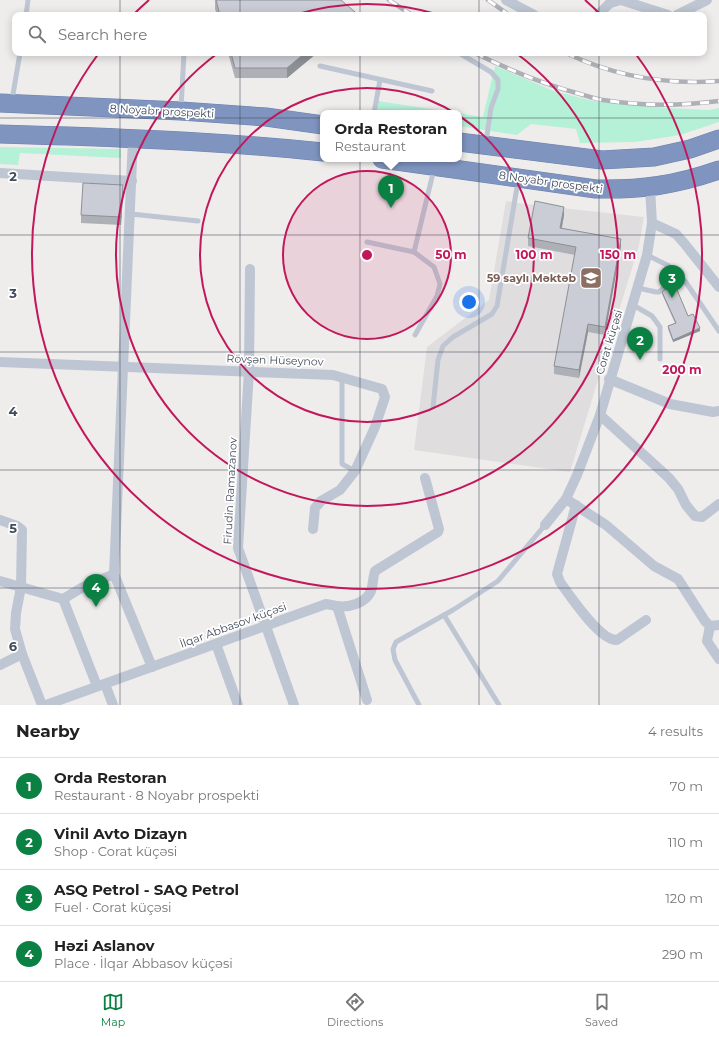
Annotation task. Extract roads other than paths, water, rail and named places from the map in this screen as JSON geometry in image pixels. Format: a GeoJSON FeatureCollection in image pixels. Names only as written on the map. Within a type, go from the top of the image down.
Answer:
{"type":"FeatureCollection","features":[{"type":"Feature","properties":{"kind":"highway","name":"8 Noyabr prospekti"},"geometry":{"type":"LineString","coordinates":[[6,103],[181,111],[266,117],[320,125]]}},
{"type":"Feature","properties":{"kind":"highway"},"geometry":{"type":"LineString","coordinates":[[133,138],[135,109]]}},
{"type":"Feature","properties":{"kind":"highway"},"geometry":{"type":"LineString","coordinates":[[0,134],[133,138],[253,145],[320,152]]}},
{"type":"Feature","properties":{"kind":"highway"},"geometry":{"type":"LineString","coordinates":[[462,142],[602,160],[654,157],[690,149],[719,139]]}},
{"type":"Feature","properties":{"kind":"highway","name":"8 Noyabr prospekti"},"geometry":{"type":"LineString","coordinates":[[405,162],[596,189],[625,190],[650,188],[695,178],[719,170]]}},
{"type":"Feature","properties":{"kind":"street"},"geometry":{"type":"LineString","coordinates":[[506,0],[528,12]]}},
{"type":"Feature","properties":{"kind":"street"},"geometry":{"type":"LineString","coordinates":[[601,12],[610,3],[621,0],[659,12]]}},
{"type":"Feature","properties":{"kind":"street"},"geometry":{"type":"LineString","coordinates":[[683,12],[707,0]]}},
{"type":"Feature","properties":{"kind":"street"},"geometry":{"type":"LineString","coordinates":[[133,138],[114,574],[152,667]]}},
{"type":"Feature","properties":{"kind":"street"},"geometry":{"type":"LineString","coordinates":[[0,173],[132,181]]}},
{"type":"Feature","properties":{"kind":"street","name":"Corat küçəsi"},"geometry":{"type":"LineString","coordinates":[[545,525],[566,499],[600,415],[609,379],[633,305],[647,255],[652,223],[650,188]]}},
{"type":"Feature","properties":{"kind":"street"},"geometry":{"type":"LineString","coordinates":[[652,223],[676,234],[719,288]]}},
{"type":"Feature","properties":{"kind":"street","name":"Firudin Ramazanov"},"geometry":{"type":"LineString","coordinates":[[250,269],[249,371],[238,548],[294,705]]}},
{"type":"Feature","properties":{"kind":"street","name":"Rövşən Hüseynov"},"geometry":{"type":"LineString","coordinates":[[0,362],[333,375],[382,389],[385,397],[375,428],[355,471],[340,490],[321,501],[315,508],[313,530]]}},
{"type":"Feature","properties":{"kind":"street"},"geometry":{"type":"LineString","coordinates":[[609,379],[670,404],[713,412],[719,411]]}},
{"type":"Feature","properties":{"kind":"street"},"geometry":{"type":"LineString","coordinates":[[600,415],[669,478],[678,489],[686,505],[695,516],[702,517],[719,504]]}},
{"type":"Feature","properties":{"kind":"street","name":"İlqar Abbasov küçəsi"},"geometry":{"type":"LineString","coordinates":[[46,705],[326,604],[344,607],[356,604],[365,598],[370,591],[375,571],[438,532],[440,529],[425,478]]}},
{"type":"Feature","properties":{"kind":"street"},"geometry":{"type":"LineString","coordinates":[[566,499],[606,525],[654,566],[678,579],[705,621],[714,626],[708,641],[719,659]]}},
{"type":"Feature","properties":{"kind":"street"},"geometry":{"type":"LineString","coordinates":[[576,506],[557,574],[560,582],[599,631],[612,641],[617,640],[646,620]]}},
{"type":"Feature","properties":{"kind":"street"},"geometry":{"type":"LineString","coordinates":[[0,520],[17,526],[22,530],[21,587],[15,629],[22,654],[42,705]]}},
{"type":"Feature","properties":{"kind":"street"},"geometry":{"type":"LineString","coordinates":[[0,581],[62,599],[83,587],[114,574]]}},
{"type":"Feature","properties":{"kind":"street"},"geometry":{"type":"LineString","coordinates":[[62,599],[101,685],[113,705]]}},
{"type":"Feature","properties":{"kind":"street"},"geometry":{"type":"LineString","coordinates":[[337,606],[367,700]]}},
{"type":"Feature","properties":{"kind":"street"},"geometry":{"type":"LineString","coordinates":[[216,644],[238,705]]}},
{"type":"Feature","properties":{"kind":"street"},"geometry":{"type":"LineString","coordinates":[[0,665],[22,654]]}},
{"type":"Feature","properties":{"kind":"lane"},"geometry":{"type":"LineString","coordinates":[[26,12],[28,0]]}},
{"type":"Feature","properties":{"kind":"lane"},"geometry":{"type":"LineString","coordinates":[[6,103],[19,56]]}},
{"type":"Feature","properties":{"kind":"lane"},"geometry":{"type":"LineString","coordinates":[[181,111],[184,56]]}},
{"type":"Feature","properties":{"kind":"lane"},"geometry":{"type":"LineString","coordinates":[[464,56],[491,72],[498,80],[498,89],[491,108],[485,146]]}},
{"type":"Feature","properties":{"kind":"lane"},"geometry":{"type":"LineString","coordinates":[[320,66],[432,91]]}},
{"type":"Feature","properties":{"kind":"lane"},"geometry":{"type":"LineString","coordinates":[[375,110],[380,80]]}},
{"type":"Feature","properties":{"kind":"lane"},"geometry":{"type":"LineString","coordinates":[[414,252],[435,166]]}},
{"type":"Feature","properties":{"kind":"lane"},"geometry":{"type":"LineString","coordinates":[[433,406],[438,360],[442,346],[453,337],[492,314],[497,306],[518,178]]}},
{"type":"Feature","properties":{"kind":"lane"},"geometry":{"type":"LineString","coordinates":[[130,214],[198,221]]}},
{"type":"Feature","properties":{"kind":"lane"},"geometry":{"type":"LineString","coordinates":[[366,242],[414,252],[434,267],[440,284],[437,296],[415,335]]}},
{"type":"Feature","properties":{"kind":"lane"},"geometry":{"type":"LineString","coordinates":[[647,255],[669,266],[686,281],[719,331]]}},
{"type":"Feature","properties":{"kind":"lane"},"geometry":{"type":"LineString","coordinates":[[638,288],[659,292],[679,275]]}},
{"type":"Feature","properties":{"kind":"lane"},"geometry":{"type":"LineString","coordinates":[[633,305],[652,316],[660,327],[660,359]]}},
{"type":"Feature","properties":{"kind":"lane"},"geometry":{"type":"LineString","coordinates":[[342,377],[342,464],[355,471]]}},
{"type":"Feature","properties":{"kind":"lane"},"geometry":{"type":"LineString","coordinates":[[419,705],[395,660],[393,649],[396,642],[444,615],[498,581],[545,525]]}},
{"type":"Feature","properties":{"kind":"lane"},"geometry":{"type":"LineString","coordinates":[[444,615],[499,705]]}},
{"type":"Feature","properties":{"kind":"railway"},"geometry":{"type":"LineString","coordinates":[[389,0],[407,12]]}},
{"type":"Feature","properties":{"kind":"railway"},"geometry":{"type":"LineString","coordinates":[[488,0],[505,12]]}},
{"type":"Feature","properties":{"kind":"railway"},"geometry":{"type":"LineString","coordinates":[[481,56],[539,81],[600,100],[661,105],[719,101]]}},
{"type":"Feature","properties":{"kind":"railway"},"geometry":{"type":"LineString","coordinates":[[573,56],[603,68],[641,77],[679,82],[719,81]]}},
{"type":"Feature","properties":{"kind":"place","name":"Orda Restoran"},"geometry":{"type":"Point","coordinates":[391,208]}},
{"type":"Feature","properties":{"kind":"place","name":"59 saylı Məktəb"},"geometry":{"type":"Point","coordinates":[591,278]}},
{"type":"Feature","properties":{"kind":"place","name":"ASQ Petrol - SAQ Petrol"},"geometry":{"type":"Point","coordinates":[672,298]}},
{"type":"Feature","properties":{"kind":"place","name":"Vinil Avto Dizayn"},"geometry":{"type":"Point","coordinates":[640,360]}},
{"type":"Feature","properties":{"kind":"place","name":"Həzi Aslanov"},"geometry":{"type":"Point","coordinates":[96,607]}}]}
